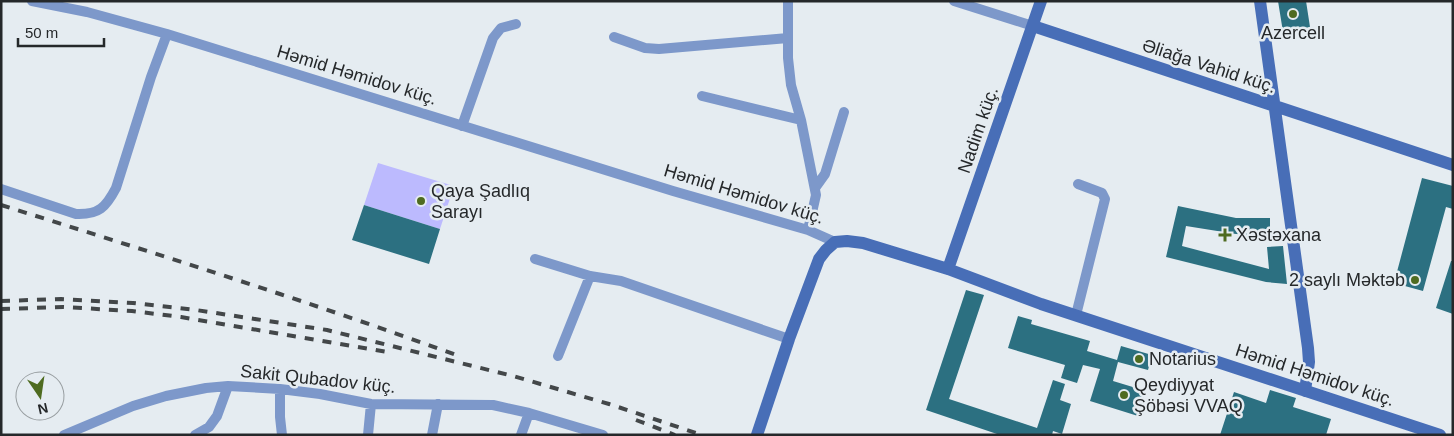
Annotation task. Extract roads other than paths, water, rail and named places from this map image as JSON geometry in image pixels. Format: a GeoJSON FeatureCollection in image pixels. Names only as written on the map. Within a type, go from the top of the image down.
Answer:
{"type":"FeatureCollection","features":[{"type":"Feature","properties":{"kind":"street","name":"Həmid Həmidov küç."},"geometry":{"type":"LineString","coordinates":[[32,1],[87,12],[167,34],[673,191],[808,230],[835,242],[847,240],[863,243],[948,269],[1076,315],[1440,435]]}},
{"type":"Feature","properties":{"kind":"street"},"geometry":{"type":"LineString","coordinates":[[788,1],[791,85],[801,120],[815,188],[815,203],[808,230]]}},
{"type":"Feature","properties":{"kind":"street","name":"Əliağa Vahid küç."},"geometry":{"type":"LineString","coordinates":[[954,1],[1453,165]]}},
{"type":"Feature","properties":{"kind":"street","name":"Nadim küç."},"geometry":{"type":"LineString","coordinates":[[948,269],[1042,1]]}},
{"type":"Feature","properties":{"kind":"street"},"geometry":{"type":"LineString","coordinates":[[1260,1],[1308,348],[1309,362],[1305,391]]}},
{"type":"Feature","properties":{"kind":"street"},"geometry":{"type":"LineString","coordinates":[[462,126],[493,38],[501,28],[516,24]]}},
{"type":"Feature","properties":{"kind":"street"},"geometry":{"type":"LineString","coordinates":[[1,189],[76,214],[97,212],[109,202],[116,188],[151,77],[167,34]]}},
{"type":"Feature","properties":{"kind":"street"},"geometry":{"type":"LineString","coordinates":[[614,37],[644,48],[659,49],[788,38]]}},
{"type":"Feature","properties":{"kind":"street"},"geometry":{"type":"LineString","coordinates":[[702,96],[801,120]]}},
{"type":"Feature","properties":{"kind":"street"},"geometry":{"type":"LineString","coordinates":[[815,188],[825,174],[844,112]]}},
{"type":"Feature","properties":{"kind":"street"},"geometry":{"type":"LineString","coordinates":[[1076,315],[1105,199],[1102,193],[1078,184]]}},
{"type":"Feature","properties":{"kind":"street"},"geometry":{"type":"LineString","coordinates":[[757,435],[789,339],[819,259],[835,242]]}},
{"type":"Feature","properties":{"kind":"street"},"geometry":{"type":"LineString","coordinates":[[535,259],[590,276],[621,280],[789,339]]}},
{"type":"Feature","properties":{"kind":"street"},"geometry":{"type":"LineString","coordinates":[[558,356],[590,276]]}},
{"type":"Feature","properties":{"kind":"street"},"geometry":{"type":"LineString","coordinates":[[195,435],[209,427],[217,416],[228,386]]}},
{"type":"Feature","properties":{"kind":"street","name":"Sakit Qubadov küç."},"geometry":{"type":"LineString","coordinates":[[64,435],[133,406],[166,396],[206,388],[228,386],[280,389],[320,394],[371,404],[494,405],[529,413],[603,435]]}},
{"type":"Feature","properties":{"kind":"street"},"geometry":{"type":"LineString","coordinates":[[280,389],[282,435]]}},
{"type":"Feature","properties":{"kind":"street"},"geometry":{"type":"LineString","coordinates":[[368,435],[371,404]]}},
{"type":"Feature","properties":{"kind":"street"},"geometry":{"type":"LineString","coordinates":[[432,435],[438,404]]}},
{"type":"Feature","properties":{"kind":"street"},"geometry":{"type":"LineString","coordinates":[[521,435],[529,413]]}},
{"type":"Feature","properties":{"kind":"railway"},"geometry":{"type":"LineString","coordinates":[[1,205],[173,259],[459,356]]}},
{"type":"Feature","properties":{"kind":"railway"},"geometry":{"type":"LineString","coordinates":[[1,301],[61,299],[133,303],[196,310],[327,330],[513,376],[609,404],[702,435]]}},
{"type":"Feature","properties":{"kind":"railway"},"geometry":{"type":"LineString","coordinates":[[1,309],[63,307],[132,311],[181,317],[388,352]]}},
{"type":"Feature","properties":{"kind":"railway"},"geometry":{"type":"LineString","coordinates":[[636,420],[675,435]]}},
{"type":"Feature","properties":{"kind":"place","name":"Azercell"},"geometry":{"type":"Point","coordinates":[1293,14]}},
{"type":"Feature","properties":{"kind":"place","name":"Qaya Şadlıq Sarayı"},"geometry":{"type":"Point","coordinates":[421,201]}},
{"type":"Feature","properties":{"kind":"place","name":"Xəstəxana"},"geometry":{"type":"Point","coordinates":[1225,235]}},
{"type":"Feature","properties":{"kind":"place","name":"2 saylı Məktəb"},"geometry":{"type":"Point","coordinates":[1415,280]}},
{"type":"Feature","properties":{"kind":"place","name":"Notarius"},"geometry":{"type":"Point","coordinates":[1139,359]}},
{"type":"Feature","properties":{"kind":"place","name":"Qeydiyyat Şöbəsi VVAQ"},"geometry":{"type":"Point","coordinates":[1124,395]}}]}
